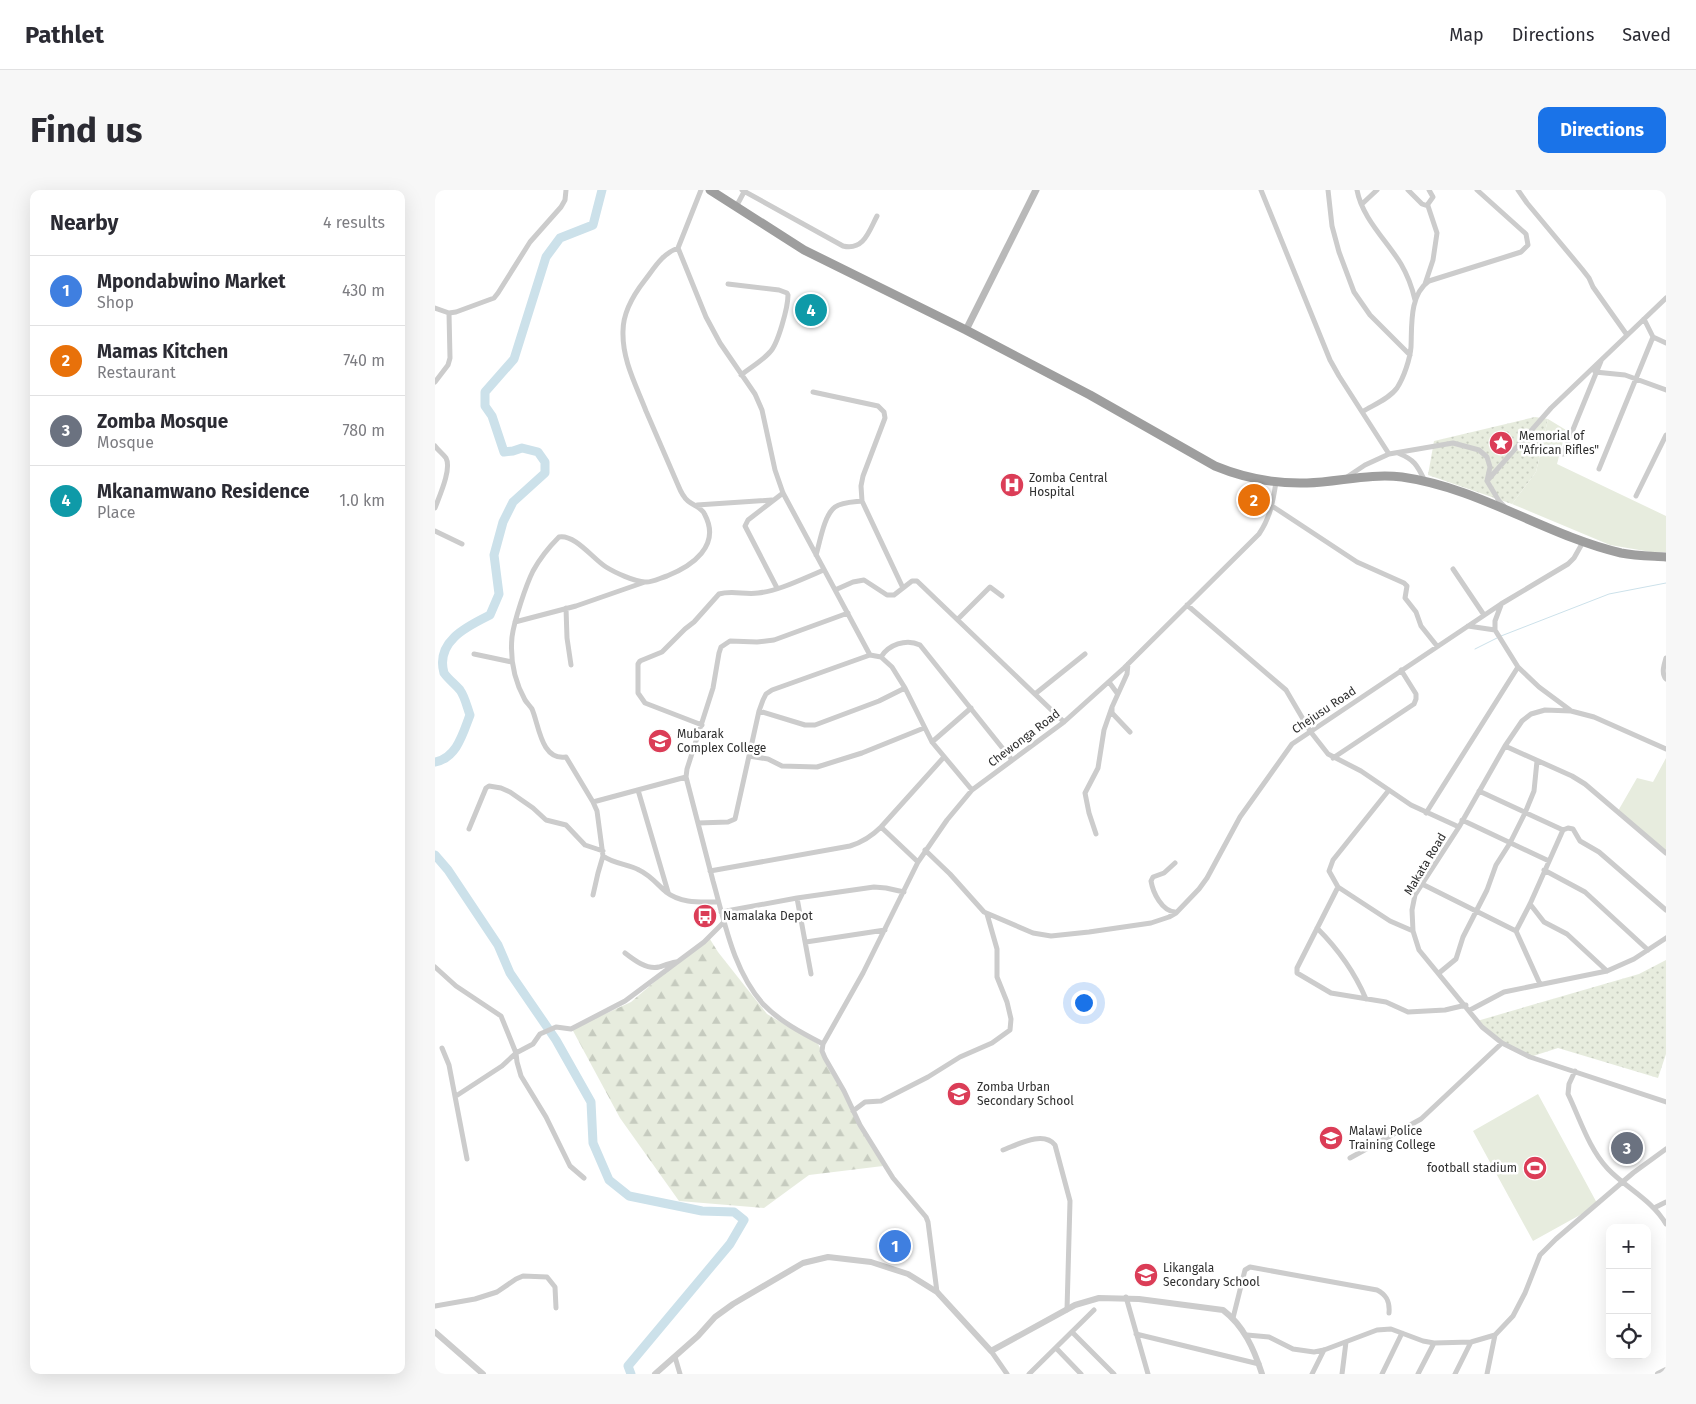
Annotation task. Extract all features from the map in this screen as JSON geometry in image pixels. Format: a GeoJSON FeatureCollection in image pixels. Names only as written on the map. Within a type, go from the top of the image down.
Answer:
{"type":"FeatureCollection","features":[{"type":"Feature","properties":{"kind":"highway"},"geometry":{"type":"LineString","coordinates":[[710,190],[805,250],[966,330],[1090,395],[1215,466],[1247,477],[1276,482],[1308,483],[1345,478],[1385,476],[1425,481],[1456,490],[1509,510],[1583,542],[1631,555],[1666,557]]}},
{"type":"Feature","properties":{"kind":"main road"},"geometry":{"type":"LineString","coordinates":[[966,330],[1037,190]]}},
{"type":"Feature","properties":{"kind":"street"},"geometry":{"type":"LineString","coordinates":[[435,308],[449,313],[463,310],[494,298],[531,242],[561,207],[565,200],[566,190]]}},
{"type":"Feature","properties":{"kind":"street"},"geometry":{"type":"LineString","coordinates":[[515,622],[639,586],[645,582],[681,570],[691,564],[706,549],[709,540],[709,527],[706,516],[702,510],[688,501],[677,485],[627,366],[623,343],[625,319],[629,306],[660,260],[678,248],[701,190]]}},
{"type":"Feature","properties":{"kind":"street"},"geometry":{"type":"LineString","coordinates":[[736,207],[743,190],[785,215],[849,248],[856,247],[865,240],[877,216]]}},
{"type":"Feature","properties":{"kind":"street"},"geometry":{"type":"LineString","coordinates":[[1261,190],[1330,360],[1389,454]]}},
{"type":"Feature","properties":{"kind":"street"},"geometry":{"type":"LineString","coordinates":[[1328,190],[1332,226],[1339,252],[1354,292],[1370,315],[1410,355]]}},
{"type":"Feature","properties":{"kind":"street"},"geometry":{"type":"LineString","coordinates":[[1357,190],[1374,228],[1400,262],[1411,282],[1416,301]]}},
{"type":"Feature","properties":{"kind":"street"},"geometry":{"type":"LineString","coordinates":[[1362,204],[1377,190]]}},
{"type":"Feature","properties":{"kind":"street"},"geometry":{"type":"LineString","coordinates":[[1408,190],[1422,204],[1428,206]]}},
{"type":"Feature","properties":{"kind":"street"},"geometry":{"type":"LineString","coordinates":[[1362,412],[1386,398],[1397,388],[1410,355],[1412,323],[1416,301],[1425,284],[1433,260],[1437,233],[1428,206],[1433,197],[1429,190]]}},
{"type":"Feature","properties":{"kind":"street"},"geometry":{"type":"LineString","coordinates":[[1425,284],[1429,281],[1521,252],[1528,245],[1526,234],[1477,190]]}},
{"type":"Feature","properties":{"kind":"street"},"geometry":{"type":"LineString","coordinates":[[1518,190],[1589,278],[1593,287],[1627,335]]}},
{"type":"Feature","properties":{"kind":"street"},"geometry":{"type":"LineString","coordinates":[[1523,198],[1525,190]]}},
{"type":"Feature","properties":{"kind":"street"},"geometry":{"type":"LineString","coordinates":[[678,248],[706,318],[720,344],[762,410],[775,470],[783,493],[869,655]]}},
{"type":"Feature","properties":{"kind":"street"},"geometry":{"type":"LineString","coordinates":[[728,284],[779,290],[788,295],[781,328],[774,347],[763,360],[741,375]]}},
{"type":"Feature","properties":{"kind":"street"},"geometry":{"type":"LineString","coordinates":[[1487,481],[1551,408],[1666,298]]}},
{"type":"Feature","properties":{"kind":"street"},"geometry":{"type":"LineString","coordinates":[[435,382],[451,358],[449,313]]}},
{"type":"Feature","properties":{"kind":"street"},"geometry":{"type":"LineString","coordinates":[[1644,319],[1653,337],[1666,343]]}},
{"type":"Feature","properties":{"kind":"street"},"geometry":{"type":"LineString","coordinates":[[1599,469],[1653,337]]}},
{"type":"Feature","properties":{"kind":"street"},"geometry":{"type":"LineString","coordinates":[[1563,454],[1602,358]]}},
{"type":"Feature","properties":{"kind":"street"},"geometry":{"type":"LineString","coordinates":[[1587,372],[1610,372],[1636,378],[1666,390]]}},
{"type":"Feature","properties":{"kind":"street"},"geometry":{"type":"LineString","coordinates":[[813,392],[878,406],[884,412],[885,423],[863,476],[861,486],[862,501],[903,588]]}},
{"type":"Feature","properties":{"kind":"street"},"geometry":{"type":"LineString","coordinates":[[1636,496],[1666,434]]}},
{"type":"Feature","properties":{"kind":"street"},"geometry":{"type":"LineString","coordinates":[[1345,478],[1365,465],[1389,454],[1453,443],[1479,450],[1487,457],[1490,467],[1487,481],[1499,501],[1509,510]]}},
{"type":"Feature","properties":{"kind":"street"},"geometry":{"type":"LineString","coordinates":[[435,446],[444,456],[447,464],[445,479],[435,508]]}},
{"type":"Feature","properties":{"kind":"street"},"geometry":{"type":"LineString","coordinates":[[1397,453],[1411,458],[1425,481]]}},
{"type":"Feature","properties":{"kind":"street","name":"Chewonga Road"},"geometry":{"type":"LineString","coordinates":[[823,1044],[885,930],[918,862],[947,820],[972,790],[1063,722],[1129,664],[1259,534],[1272,506],[1276,482]]}},
{"type":"Feature","properties":{"kind":"street"},"geometry":{"type":"LineString","coordinates":[[777,588],[745,526],[748,520],[783,493]]}},
{"type":"Feature","properties":{"kind":"street"},"geometry":{"type":"LineString","coordinates":[[696,506],[772,500]]}},
{"type":"Feature","properties":{"kind":"street"},"geometry":{"type":"LineString","coordinates":[[816,556],[825,526],[835,508],[843,504],[862,501]]}},
{"type":"Feature","properties":{"kind":"street"},"geometry":{"type":"LineString","coordinates":[[1272,506],[1357,562],[1404,583],[1407,589],[1405,598],[1416,612],[1421,626],[1437,646]]}},
{"type":"Feature","properties":{"kind":"street"},"geometry":{"type":"LineString","coordinates":[[435,531],[462,544]]}},
{"type":"Feature","properties":{"kind":"street"},"geometry":{"type":"LineString","coordinates":[[593,896],[603,853],[597,812],[566,757],[557,758],[541,739],[531,708],[525,701],[519,686],[512,662],[512,637],[515,622],[533,570],[559,537],[571,539],[611,570],[645,582]]}},
{"type":"Feature","properties":{"kind":"street","name":"Chejusu Road"},"geometry":{"type":"LineString","coordinates":[[987,914],[1044,936],[1151,923],[1169,917],[1189,900],[1207,878],[1240,817],[1288,748],[1310,730],[1467,626],[1568,564],[1574,558],[1583,542]]}},
{"type":"Feature","properties":{"kind":"street"},"geometry":{"type":"LineString","coordinates":[[1453,569],[1484,615]]}},
{"type":"Feature","properties":{"kind":"street"},"geometry":{"type":"LineString","coordinates":[[702,725],[645,703],[639,693],[638,664],[640,661],[662,652],[694,622],[719,594],[731,592],[757,593],[777,588],[824,570]]}},
{"type":"Feature","properties":{"kind":"street"},"geometry":{"type":"LineString","coordinates":[[835,590],[859,580],[864,580],[887,595],[894,595],[913,580],[917,581],[1063,722]]}},
{"type":"Feature","properties":{"kind":"street"},"geometry":{"type":"LineString","coordinates":[[958,619],[991,587],[1002,596]]}},
{"type":"Feature","properties":{"kind":"street"},"geometry":{"type":"LineString","coordinates":[[1501,604],[1495,621],[1495,630],[1518,667],[1539,687],[1571,711]]}},
{"type":"Feature","properties":{"kind":"street"},"geometry":{"type":"LineString","coordinates":[[1187,605],[1281,685],[1324,751],[1333,758],[1361,771],[1426,812],[1459,827]]}},
{"type":"Feature","properties":{"kind":"street"},"geometry":{"type":"LineString","coordinates":[[566,608],[567,638],[571,665]]}},
{"type":"Feature","properties":{"kind":"street"},"geometry":{"type":"LineString","coordinates":[[848,614],[774,640],[726,642],[719,653],[713,688],[686,777],[723,923],[748,983],[759,998],[777,1016],[823,1044],[822,1051],[825,1058],[844,1091],[860,1125],[893,1178],[926,1217],[937,1292]]}},
{"type":"Feature","properties":{"kind":"street"},"geometry":{"type":"LineString","coordinates":[[1467,626],[1495,630]]}},
{"type":"Feature","properties":{"kind":"street"},"geometry":{"type":"LineString","coordinates":[[881,657],[889,648],[895,645],[910,642],[920,645],[1012,760]]}},
{"type":"Feature","properties":{"kind":"street"},"geometry":{"type":"LineString","coordinates":[[474,654],[512,662]]}},
{"type":"Feature","properties":{"kind":"street"},"geometry":{"type":"LineString","coordinates":[[1035,694],[1085,654]]}},
{"type":"Feature","properties":{"kind":"street"},"geometry":{"type":"LineString","coordinates":[[698,824],[729,822],[735,818],[759,711],[763,700],[772,690],[869,655],[881,657],[892,667],[905,688],[932,742],[972,790]]}},
{"type":"Feature","properties":{"kind":"street"},"geometry":{"type":"LineString","coordinates":[[1666,658],[1663,671],[1666,679]]}},
{"type":"Feature","properties":{"kind":"street"},"geometry":{"type":"LineString","coordinates":[[1096,834],[1085,793],[1098,768],[1104,730],[1117,693],[1127,674],[1129,664]]}},
{"type":"Feature","properties":{"kind":"street"},"geometry":{"type":"LineString","coordinates":[[1426,812],[1518,667]]}},
{"type":"Feature","properties":{"kind":"street"},"geometry":{"type":"LineString","coordinates":[[1333,758],[1413,704],[1416,699],[1415,694],[1401,670]]}},
{"type":"Feature","properties":{"kind":"street"},"geometry":{"type":"LineString","coordinates":[[1109,682],[1117,693]]}},
{"type":"Feature","properties":{"kind":"street"},"geometry":{"type":"LineString","coordinates":[[759,711],[805,725],[815,725],[879,701],[905,688]]}},
{"type":"Feature","properties":{"kind":"street"},"geometry":{"type":"LineString","coordinates":[[932,742],[971,708]]}},
{"type":"Feature","properties":{"kind":"street"},"geometry":{"type":"LineString","coordinates":[[1112,708],[1112,713],[1130,732]]}},
{"type":"Feature","properties":{"kind":"street","name":"Makata Road"},"geometry":{"type":"LineString","coordinates":[[1666,749],[1594,717],[1571,711],[1545,710],[1531,714],[1522,721],[1505,746],[1459,827],[1415,895],[1412,905],[1413,931],[1419,950],[1470,1010],[1481,1027],[1501,1044],[1530,1057],[1666,1102]]}},
{"type":"Feature","properties":{"kind":"street"},"geometry":{"type":"LineString","coordinates":[[749,756],[768,759],[782,766],[817,767],[862,753],[924,728]]}},
{"type":"Feature","properties":{"kind":"street"},"geometry":{"type":"LineString","coordinates":[[1505,746],[1572,776],[1585,784],[1666,853]]}},
{"type":"Feature","properties":{"kind":"street"},"geometry":{"type":"LineString","coordinates":[[710,871],[850,846],[871,836],[944,757]]}},
{"type":"Feature","properties":{"kind":"street"},"geometry":{"type":"LineString","coordinates":[[1439,973],[1457,959],[1463,938],[1487,890],[1496,865],[1510,843],[1525,813],[1534,788],[1537,761]]}},
{"type":"Feature","properties":{"kind":"street"},"geometry":{"type":"LineString","coordinates":[[593,802],[686,777]]}},
{"type":"Feature","properties":{"kind":"street"},"geometry":{"type":"LineString","coordinates":[[469,829],[486,788],[495,786],[510,792],[529,804],[546,820],[566,825],[585,846],[603,853],[611,861],[644,872],[678,899],[718,902]]}},
{"type":"Feature","properties":{"kind":"street"},"geometry":{"type":"LineString","coordinates":[[638,790],[667,892]]}},
{"type":"Feature","properties":{"kind":"street"},"geometry":{"type":"LineString","coordinates":[[1389,790],[1333,860],[1329,871],[1338,887],[1390,921],[1413,931]]}},
{"type":"Feature","properties":{"kind":"street"},"geometry":{"type":"LineString","coordinates":[[1479,791],[1563,830],[1567,828],[1573,829],[1580,841],[1599,852],[1666,910]]}},
{"type":"Feature","properties":{"kind":"street"},"geometry":{"type":"LineString","coordinates":[[1462,820],[1549,861]]}},
{"type":"Feature","properties":{"kind":"street"},"geometry":{"type":"LineString","coordinates":[[881,827],[918,862]]}},
{"type":"Feature","properties":{"kind":"street"},"geometry":{"type":"LineString","coordinates":[[1516,931],[1563,830]]}},
{"type":"Feature","properties":{"kind":"street"},"geometry":{"type":"LineString","coordinates":[[853,1110],[865,1102],[881,1101],[928,1077],[960,1057],[992,1043],[1010,1030],[1009,1012],[997,974],[997,949],[987,914],[973,901],[951,874],[925,850]]}},
{"type":"Feature","properties":{"kind":"street"},"geometry":{"type":"LineString","coordinates":[[1175,864],[1164,873],[1153,877],[1151,881],[1162,905],[1166,909],[1176,912]]}},
{"type":"Feature","properties":{"kind":"street"},"geometry":{"type":"LineString","coordinates":[[1544,870],[1585,892],[1648,950]]}},
{"type":"Feature","properties":{"kind":"street"},"geometry":{"type":"LineString","coordinates":[[1422,884],[1516,931],[1540,984]]}},
{"type":"Feature","properties":{"kind":"street"},"geometry":{"type":"LineString","coordinates":[[721,912],[797,898],[881,887],[904,892]]}},
{"type":"Feature","properties":{"kind":"street"},"geometry":{"type":"LineString","coordinates":[[1338,887],[1297,968],[1297,973],[1331,993],[1386,1002],[1408,1012],[1445,1010],[1465,1005]]}},
{"type":"Feature","properties":{"kind":"street"},"geometry":{"type":"LineString","coordinates":[[797,898],[811,974]]}},
{"type":"Feature","properties":{"kind":"street"},"geometry":{"type":"LineString","coordinates":[[1530,904],[1544,922],[1567,934],[1607,971]]}},
{"type":"Feature","properties":{"kind":"street"},"geometry":{"type":"LineString","coordinates":[[456,1096],[533,1044],[540,1034],[559,1027],[571,1029],[615,1007],[679,962],[704,942],[723,923]]}},
{"type":"Feature","properties":{"kind":"street"},"geometry":{"type":"LineString","coordinates":[[1317,928],[1330,942],[1349,969],[1366,999]]}},
{"type":"Feature","properties":{"kind":"street"},"geometry":{"type":"LineString","coordinates":[[806,942],[885,930]]}},
{"type":"Feature","properties":{"kind":"street"},"geometry":{"type":"LineString","coordinates":[[1470,1010],[1504,992],[1607,971],[1628,962],[1666,938]]}},
{"type":"Feature","properties":{"kind":"street"},"geometry":{"type":"LineString","coordinates":[[625,953],[636,961],[653,967],[679,962]]}},
{"type":"Feature","properties":{"kind":"street"},"geometry":{"type":"LineString","coordinates":[[435,967],[456,986],[501,1016],[516,1054],[521,1076],[562,1146],[570,1166],[584,1178]]}},
{"type":"Feature","properties":{"kind":"street"},"geometry":{"type":"LineString","coordinates":[[1349,1158],[1421,1119],[1501,1044]]}},
{"type":"Feature","properties":{"kind":"street"},"geometry":{"type":"LineString","coordinates":[[442,1048],[449,1065],[456,1096],[467,1159]]}},
{"type":"Feature","properties":{"kind":"street"},"geometry":{"type":"LineString","coordinates":[[1575,1071],[1569,1084],[1568,1094],[1597,1156],[1616,1177],[1654,1208],[1666,1224]]}},
{"type":"Feature","properties":{"kind":"street"},"geometry":{"type":"LineString","coordinates":[[1003,1150],[1040,1137],[1051,1140],[1055,1144],[1070,1201],[1067,1310]]}},
{"type":"Feature","properties":{"kind":"street"},"geometry":{"type":"LineString","coordinates":[[1247,1335],[1269,1337],[1293,1349],[1314,1352],[1377,1330],[1391,1329],[1423,1341],[1434,1343],[1471,1342],[1495,1335],[1513,1316],[1525,1293],[1540,1255],[1556,1239],[1666,1149]]}},
{"type":"Feature","properties":{"kind":"street"},"geometry":{"type":"LineString","coordinates":[[1654,1208],[1666,1202]]}},
{"type":"Feature","properties":{"kind":"street"},"geometry":{"type":"LineString","coordinates":[[655,1374],[724,1310],[811,1260],[834,1256],[871,1262],[908,1274],[937,1292],[991,1350],[1007,1372]]}},
{"type":"Feature","properties":{"kind":"street"},"geometry":{"type":"LineString","coordinates":[[1233,1318],[1245,1270],[1250,1267],[1377,1290],[1387,1298],[1389,1313]]}},
{"type":"Feature","properties":{"kind":"street"},"geometry":{"type":"LineString","coordinates":[[435,1306],[475,1299],[497,1292],[519,1277],[541,1275],[547,1276],[552,1282],[555,1291],[556,1308]]}},
{"type":"Feature","properties":{"kind":"street"},"geometry":{"type":"LineString","coordinates":[[991,1350],[1075,1305],[1099,1298],[1126,1297],[1223,1310],[1233,1318],[1247,1335],[1262,1374]]}},
{"type":"Feature","properties":{"kind":"street"},"geometry":{"type":"LineString","coordinates":[[1126,1297],[1148,1374]]}},
{"type":"Feature","properties":{"kind":"street"},"geometry":{"type":"LineString","coordinates":[[1029,1374],[1095,1310]]}},
{"type":"Feature","properties":{"kind":"street"},"geometry":{"type":"LineString","coordinates":[[435,1332],[483,1374]]}},
{"type":"Feature","properties":{"kind":"street"},"geometry":{"type":"LineString","coordinates":[[1072,1332],[1114,1374]]}},
{"type":"Feature","properties":{"kind":"street"},"geometry":{"type":"LineString","coordinates":[[1382,1374],[1402,1333]]}},
{"type":"Feature","properties":{"kind":"street"},"geometry":{"type":"LineString","coordinates":[[1136,1334],[1259,1364]]}},
{"type":"Feature","properties":{"kind":"street"},"geometry":{"type":"LineString","coordinates":[[1487,1374],[1495,1335]]}},
{"type":"Feature","properties":{"kind":"street"},"geometry":{"type":"LineString","coordinates":[[1343,1374],[1346,1342]]}},
{"type":"Feature","properties":{"kind":"street"},"geometry":{"type":"LineString","coordinates":[[1455,1374],[1471,1342]]}},
{"type":"Feature","properties":{"kind":"street"},"geometry":{"type":"LineString","coordinates":[[1418,1374],[1434,1343]]}},
{"type":"Feature","properties":{"kind":"street"},"geometry":{"type":"LineString","coordinates":[[1055,1348],[1080,1374]]}},
{"type":"Feature","properties":{"kind":"street"},"geometry":{"type":"LineString","coordinates":[[1312,1374],[1324,1350]]}},
{"type":"Feature","properties":{"kind":"street"},"geometry":{"type":"LineString","coordinates":[[675,1357],[679,1374]]}},
{"type":"Feature","properties":{"kind":"street"},"geometry":{"type":"LineString","coordinates":[[1658,1374],[1666,1370]]}},
{"type":"Feature","properties":{"kind":"green space"},"geometry":{"type":"Polygon","coordinates":[[[1535,417],[1548,419],[1536,472],[1512,504],[1428,475],[1434,441],[1535,417]]]}},
{"type":"Feature","properties":{"kind":"green space"},"geometry":{"type":"Polygon","coordinates":[[[1548,419],[1566,430],[1557,464],[1666,516],[1666,552],[1651,552],[1610,545],[1512,504],[1536,472],[1548,419]]]}},
{"type":"Feature","properties":{"kind":"green space"},"geometry":{"type":"Polygon","coordinates":[[[1666,758],[1666,853],[1618,811],[1637,778],[1653,782],[1666,758]]]}},
{"type":"Feature","properties":{"kind":"green space"},"geometry":{"type":"Polygon","coordinates":[[[708,936],[718,952],[767,1014],[818,1044],[883,1166],[809,1175],[764,1208],[679,1201],[620,1118],[572,1029],[631,1002],[708,936]]]}},
{"type":"Feature","properties":{"kind":"green space"},"geometry":{"type":"Polygon","coordinates":[[[1666,960],[1666,1054],[1658,1078],[1558,1048],[1530,1057],[1502,1043],[1477,1021],[1639,974],[1666,960]]]}},
{"type":"Feature","properties":{"kind":"green space","name":"football stadium"},"geometry":{"type":"Polygon","coordinates":[[[1538,1094],[1598,1205],[1533,1241],[1473,1131],[1538,1094]]]}},
{"type":"Feature","properties":{"kind":"waterway"},"geometry":{"type":"LineString","coordinates":[[435,762],[443,760],[454,750],[462,737],[470,715],[462,693],[444,673],[442,662],[444,652],[455,636],[472,624],[490,615],[499,594],[494,555],[503,522],[513,502],[545,473],[545,462],[538,452],[522,448],[504,452],[492,416],[485,406],[485,392],[514,359],[546,257],[560,238],[593,225],[602,190]]}},
{"type":"Feature","properties":{"kind":"waterway"},"geometry":{"type":"LineString","coordinates":[[1501,636],[1609,594],[1666,583]]}},
{"type":"Feature","properties":{"kind":"waterway"},"geometry":{"type":"LineString","coordinates":[[1475,649],[1497,638]]}},
{"type":"Feature","properties":{"kind":"waterway"},"geometry":{"type":"LineString","coordinates":[[435,855],[448,870],[498,945],[510,973],[556,1040],[591,1102],[593,1143],[609,1180],[629,1196],[702,1211],[734,1212],[744,1220],[730,1244],[628,1366],[631,1374]]}},
{"type":"Feature","properties":{"kind":"place","name":"Mkanamwano Residence"},"geometry":{"type":"Point","coordinates":[811,310]}},
{"type":"Feature","properties":{"kind":"place","name":"Memorial of \"African Rifles\""},"geometry":{"type":"Point","coordinates":[1501,443]}},
{"type":"Feature","properties":{"kind":"place","name":"Zomba Central Hospital"},"geometry":{"type":"Point","coordinates":[1012,485]}},
{"type":"Feature","properties":{"kind":"place","name":"Mamas Kitchen"},"geometry":{"type":"Point","coordinates":[1254,500]}},
{"type":"Feature","properties":{"kind":"place","name":"Mubarak Complex College"},"geometry":{"type":"Point","coordinates":[660,741]}},
{"type":"Feature","properties":{"kind":"place","name":"Namalaka Depot"},"geometry":{"type":"Point","coordinates":[705,916]}},
{"type":"Feature","properties":{"kind":"place","name":"Zomba Urban Secondary School"},"geometry":{"type":"Point","coordinates":[959,1094]}},
{"type":"Feature","properties":{"kind":"place","name":"Malawi Police Training College"},"geometry":{"type":"Point","coordinates":[1331,1138]}},
{"type":"Feature","properties":{"kind":"place","name":"Zomba Mosque"},"geometry":{"type":"Point","coordinates":[1627,1148]}},
{"type":"Feature","properties":{"kind":"place","name":"football stadium"},"geometry":{"type":"Point","coordinates":[1535,1168]}},
{"type":"Feature","properties":{"kind":"place","name":"Mpondabwino Market"},"geometry":{"type":"Point","coordinates":[895,1246]}},
{"type":"Feature","properties":{"kind":"place","name":"Likangala Secondary School"},"geometry":{"type":"Point","coordinates":[1146,1275]}}]}
